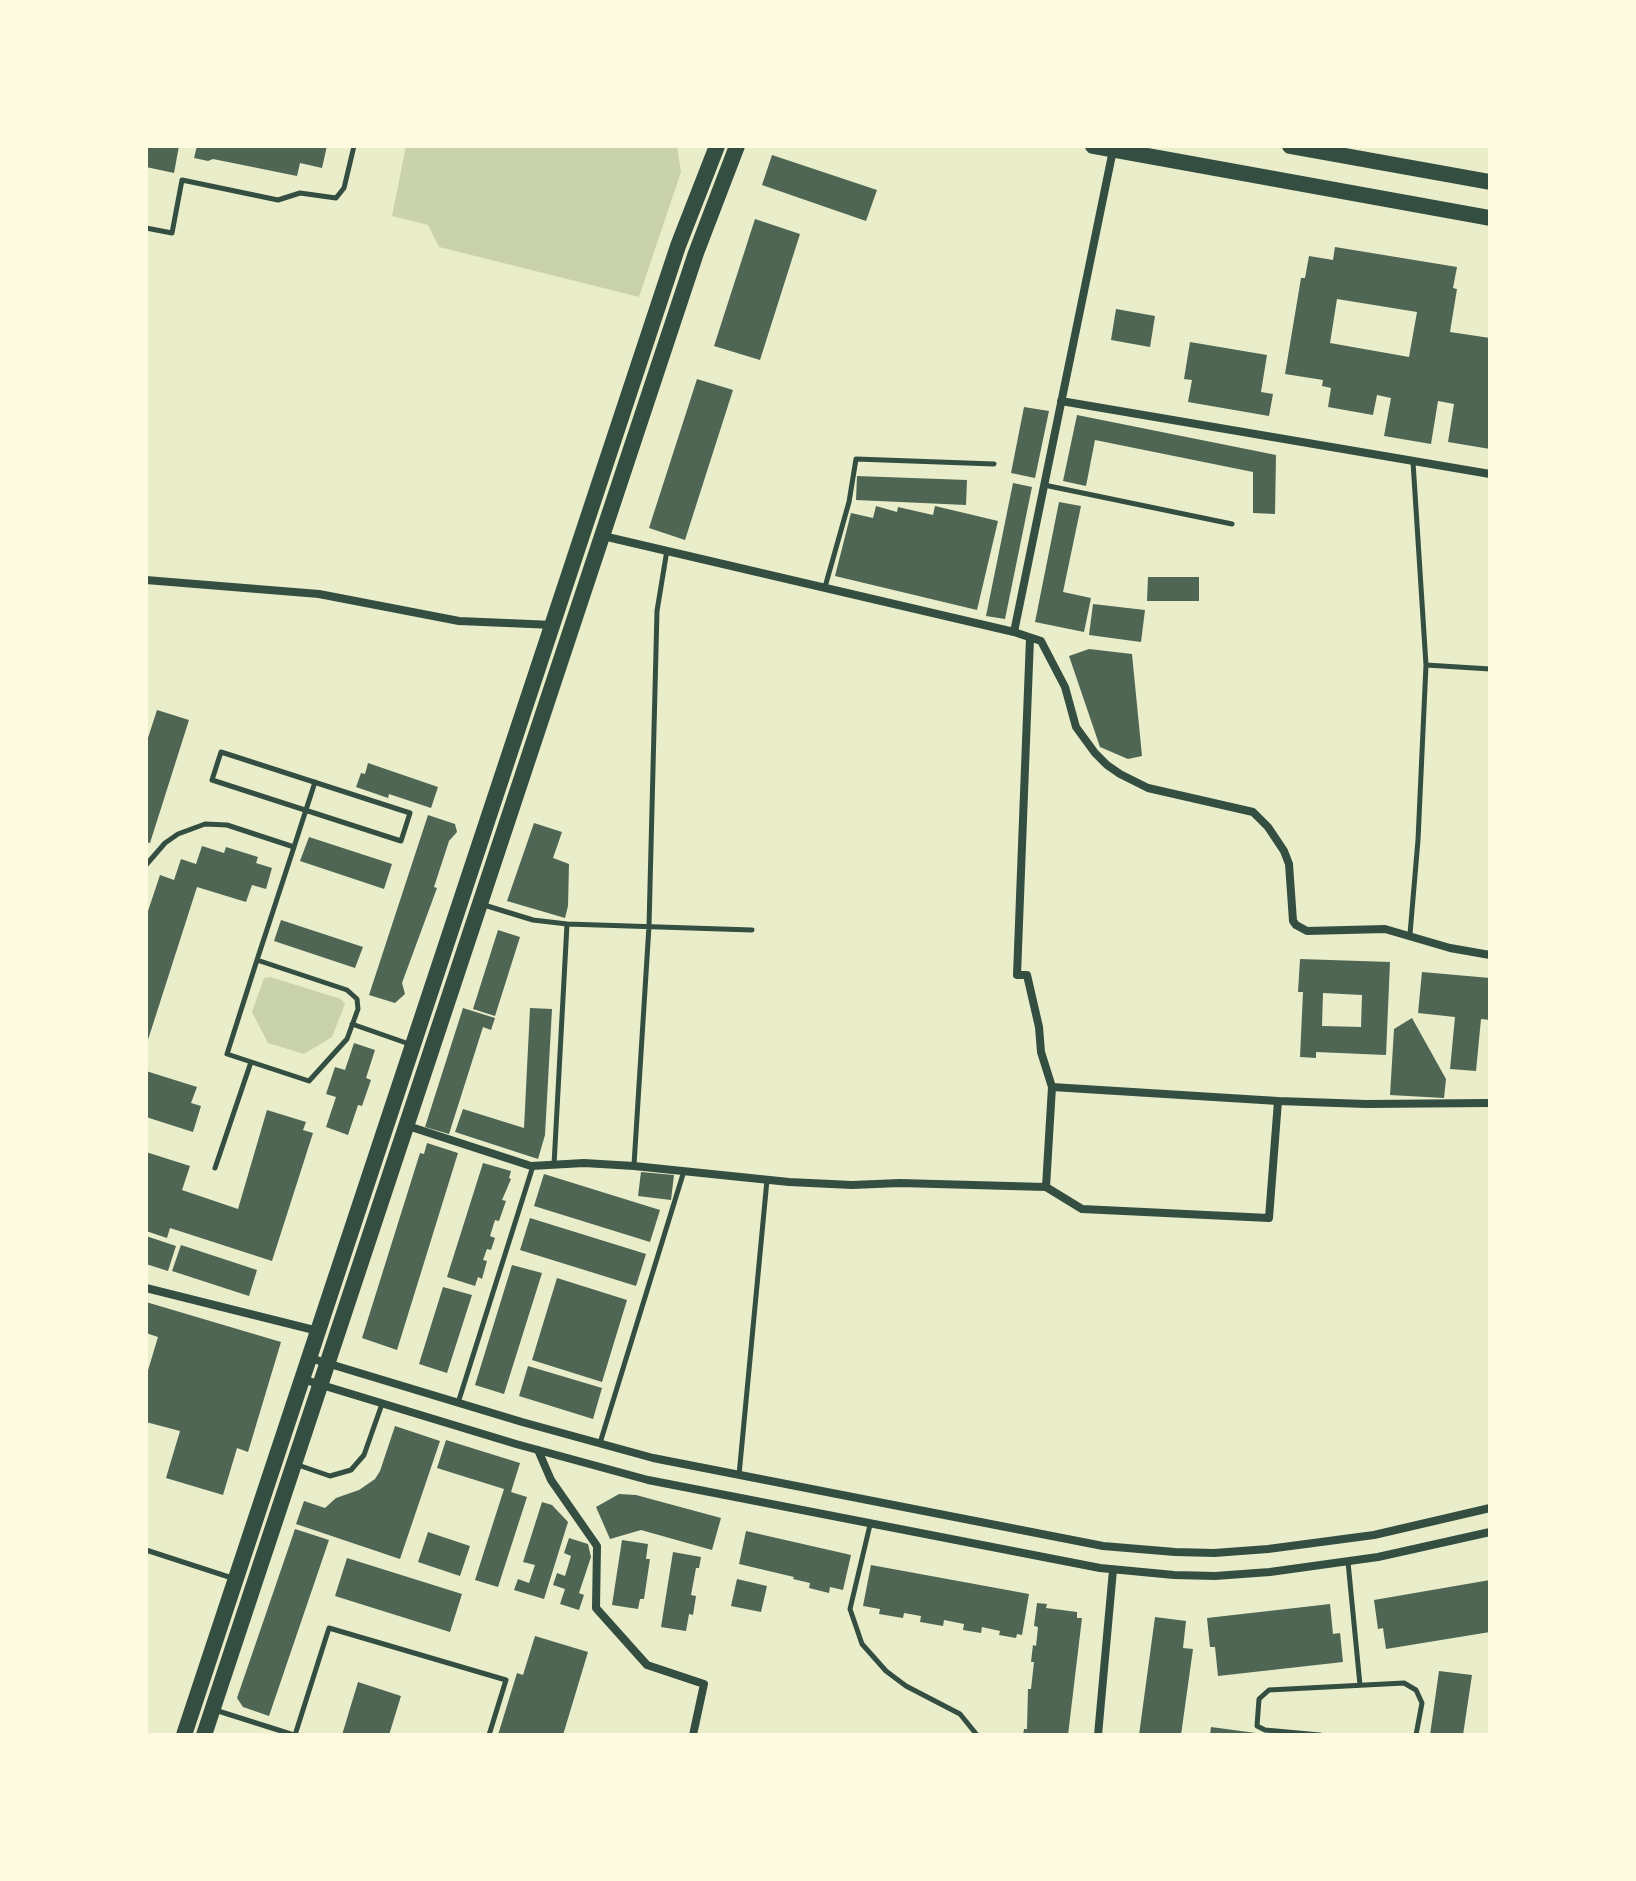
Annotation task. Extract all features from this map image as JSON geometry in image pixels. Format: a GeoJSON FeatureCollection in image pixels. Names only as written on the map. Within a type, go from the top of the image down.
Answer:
{"type":"FeatureCollection","features":[{"type":"Feature","properties":{"kind":"main road"},"geometry":{"type":"LineString","coordinates":[[184,1735],[678,246],[717,146]]}},
{"type":"Feature","properties":{"kind":"main road"},"geometry":{"type":"LineString","coordinates":[[204,1735],[696,253],[737,146]]}},
{"type":"Feature","properties":{"kind":"main road"},"geometry":{"type":"LineString","coordinates":[[1093,146],[1490,218]]}},
{"type":"Feature","properties":{"kind":"main road"},"geometry":{"type":"LineString","coordinates":[[1290,146],[1490,182]]}},
{"type":"Feature","properties":{"kind":"street"},"geometry":{"type":"LineString","coordinates":[[1014,632],[1113,150]]}},
{"type":"Feature","properties":{"kind":"street"},"geometry":{"type":"LineString","coordinates":[[1061,401],[1490,474]]}},
{"type":"Feature","properties":{"kind":"street"},"geometry":{"type":"LineString","coordinates":[[603,536],[1014,632],[1041,641],[1065,687],[1076,727],[1107,765],[1148,788],[1253,812],[1268,827],[1289,864],[1293,921],[1296,925],[1307,931],[1370,927],[1490,955]]}},
{"type":"Feature","properties":{"kind":"street"},"geometry":{"type":"LineString","coordinates":[[146,580],[319,594],[459,621],[554,625]]}},
{"type":"Feature","properties":{"kind":"street"},"geometry":{"type":"LineString","coordinates":[[1030,638],[1017,975],[1027,975],[1039,1027],[1041,1052],[1052,1087],[1046,1187]]}},
{"type":"Feature","properties":{"kind":"street"},"geometry":{"type":"LineString","coordinates":[[1052,1087],[1278,1101],[1490,1103]]}},
{"type":"Feature","properties":{"kind":"street"},"geometry":{"type":"LineString","coordinates":[[408,1126],[533,1165],[634,1166],[852,1185],[900,1183],[1046,1187],[1082,1209],[1269,1218],[1278,1101]]}},
{"type":"Feature","properties":{"kind":"street"},"geometry":{"type":"LineString","coordinates":[[146,1288],[319,1331]]}},
{"type":"Feature","properties":{"kind":"street"},"geometry":{"type":"LineString","coordinates":[[310,1358],[653,1458],[1071,1540],[1175,1552],[1228,1552],[1321,1543],[1428,1524],[1490,1508]]}},
{"type":"Feature","properties":{"kind":"street"},"geometry":{"type":"LineString","coordinates":[[302,1379],[648,1480],[1113,1570],[1215,1576],[1348,1562],[1490,1532]]}},
{"type":"Feature","properties":{"kind":"street"},"geometry":{"type":"LineString","coordinates":[[538,1450],[551,1480],[597,1546],[596,1608],[647,1665],[704,1684],[693,1735]]}},
{"type":"Feature","properties":{"kind":"street"},"geometry":{"type":"LineString","coordinates":[[1098,1735],[1113,1570]]}},
{"type":"Feature","properties":{"kind":"lane"},"geometry":{"type":"LineString","coordinates":[[146,228],[172,233],[182,180],[278,200],[300,193],[336,198],[344,188],[354,146]]}},
{"type":"Feature","properties":{"kind":"lane"},"geometry":{"type":"LineString","coordinates":[[825,587],[849,502],[856,459],[994,464]]}},
{"type":"Feature","properties":{"kind":"lane"},"geometry":{"type":"LineString","coordinates":[[1410,934],[1418,840],[1426,665],[1413,461]]}},
{"type":"Feature","properties":{"kind":"lane"},"geometry":{"type":"LineString","coordinates":[[1044,485],[1232,524]]}},
{"type":"Feature","properties":{"kind":"lane"},"geometry":{"type":"LineString","coordinates":[[634,1166],[649,926],[657,611],[667,550]]}},
{"type":"Feature","properties":{"kind":"lane"},"geometry":{"type":"LineString","coordinates":[[1426,665],[1490,669]]}},
{"type":"Feature","properties":{"kind":"lane"},"geometry":{"type":"LineString","coordinates":[[221,752],[410,813],[401,841],[306,810],[212,780],[221,752]]}},
{"type":"Feature","properties":{"kind":"lane"},"geometry":{"type":"LineString","coordinates":[[257,960],[351,992],[358,1004],[347,1039],[309,1081],[227,1054],[257,960],[315,782]]}},
{"type":"Feature","properties":{"kind":"lane"},"geometry":{"type":"LineString","coordinates":[[146,865],[165,843],[178,834],[205,824],[227,825],[294,847]]}},
{"type":"Feature","properties":{"kind":"lane"},"geometry":{"type":"LineString","coordinates":[[481,904],[533,920],[567,924],[752,930]]}},
{"type":"Feature","properties":{"kind":"lane"},"geometry":{"type":"LineString","coordinates":[[554,1165],[567,924]]}},
{"type":"Feature","properties":{"kind":"lane"},"geometry":{"type":"LineString","coordinates":[[352,1024],[414,1046]]}},
{"type":"Feature","properties":{"kind":"lane"},"geometry":{"type":"LineString","coordinates":[[215,1168],[251,1062]]}},
{"type":"Feature","properties":{"kind":"lane"},"geometry":{"type":"LineString","coordinates":[[458,1403],[533,1165]]}},
{"type":"Feature","properties":{"kind":"lane"},"geometry":{"type":"LineString","coordinates":[[600,1443],[685,1170]]}},
{"type":"Feature","properties":{"kind":"lane"},"geometry":{"type":"LineString","coordinates":[[739,1475],[767,1179]]}},
{"type":"Feature","properties":{"kind":"lane"},"geometry":{"type":"LineString","coordinates":[[294,1464],[330,1476],[351,1470],[364,1455],[382,1404]]}},
{"type":"Feature","properties":{"kind":"lane"},"geometry":{"type":"LineString","coordinates":[[870,1525],[850,1609],[862,1644],[886,1671],[906,1686],[960,1714],[977,1735]]}},
{"type":"Feature","properties":{"kind":"lane"},"geometry":{"type":"LineString","coordinates":[[146,1550],[235,1579]]}},
{"type":"Feature","properties":{"kind":"lane"},"geometry":{"type":"LineString","coordinates":[[1348,1562],[1360,1685]]}},
{"type":"Feature","properties":{"kind":"lane"},"geometry":{"type":"LineString","coordinates":[[212,1710],[295,1735],[329,1628],[506,1680],[489,1735]]}},
{"type":"Feature","properties":{"kind":"lane"},"geometry":{"type":"LineString","coordinates":[[1320,1735],[1265,1730],[1257,1726],[1259,1699],[1269,1690],[1404,1683],[1416,1690],[1422,1703],[1416,1735]]}},
{"type":"Feature","properties":{"kind":"green space"},"geometry":{"type":"Polygon","coordinates":[[[406,146],[677,146],[681,172],[639,297],[439,247],[428,225],[392,216],[406,146]]]}},
{"type":"Feature","properties":{"kind":"green space"},"geometry":{"type":"Polygon","coordinates":[[[270,977],[341,999],[345,1004],[332,1037],[304,1054],[268,1043],[252,1012],[264,978],[270,977]]]}},
{"type":"Feature","properties":{"kind":"building"},"geometry":{"type":"Polygon","coordinates":[[[146,146],[179,146],[174,173],[146,167],[146,146]]]}},
{"type":"Feature","properties":{"kind":"building"},"geometry":{"type":"Polygon","coordinates":[[[197,146],[327,146],[322,168],[300,163],[297,176],[194,158],[197,146]]]}},
{"type":"Feature","properties":{"kind":"building"},"geometry":{"type":"Polygon","coordinates":[[[772,155],[877,190],[866,221],[762,185],[772,155]]]}},
{"type":"Feature","properties":{"kind":"building"},"geometry":{"type":"Polygon","coordinates":[[[755,219],[800,234],[760,360],[714,346],[755,219]]]}},
{"type":"Feature","properties":{"kind":"building"},"geometry":{"type":"Polygon","coordinates":[[[1335,247],[1457,267],[1450,332],[1490,338],[1490,449],[1448,442],[1454,404],[1438,401],[1431,444],[1384,436],[1391,398],[1377,395],[1373,415],[1328,407],[1331,388],[1322,386],[1323,380],[1285,374],[1301,278],[1305,278],[1309,256],[1333,260],[1335,247]],[[1337,299],[1330,343],[1409,357],[1417,312],[1337,299]]]}},
{"type":"Feature","properties":{"kind":"building"},"geometry":{"type":"Polygon","coordinates":[[[1116,309],[1155,316],[1150,347],[1111,340],[1116,309]]]}},
{"type":"Feature","properties":{"kind":"building"},"geometry":{"type":"Polygon","coordinates":[[[1190,342],[1267,355],[1261,392],[1273,394],[1269,416],[1188,402],[1192,380],[1184,379],[1190,342]]]}},
{"type":"Feature","properties":{"kind":"building"},"geometry":{"type":"Polygon","coordinates":[[[697,379],[733,390],[685,540],[649,528],[697,379]]]}},
{"type":"Feature","properties":{"kind":"building"},"geometry":{"type":"Polygon","coordinates":[[[1024,407],[1049,411],[1035,478],[1011,473],[1024,407]]]}},
{"type":"Feature","properties":{"kind":"building"},"geometry":{"type":"Polygon","coordinates":[[[1077,415],[1276,455],[1275,514],[1253,513],[1253,472],[1095,440],[1086,486],[1063,481],[1077,415]]]}},
{"type":"Feature","properties":{"kind":"building"},"geometry":{"type":"Polygon","coordinates":[[[857,476],[967,480],[966,505],[856,500],[857,476]]]}},
{"type":"Feature","properties":{"kind":"building"},"geometry":{"type":"Polygon","coordinates":[[[1013,483],[1032,487],[1005,619],[986,616],[1013,483]]]}},
{"type":"Feature","properties":{"kind":"building"},"geometry":{"type":"Polygon","coordinates":[[[1059,502],[1081,506],[1063,592],[1091,598],[1084,632],[1035,622],[1059,502]]]}},
{"type":"Feature","properties":{"kind":"building"},"geometry":{"type":"Polygon","coordinates":[[[876,506],[897,512],[898,507],[933,515],[935,506],[998,521],[977,610],[835,576],[851,513],[873,518],[876,506]]]}},
{"type":"Feature","properties":{"kind":"building"},"geometry":{"type":"Polygon","coordinates":[[[1148,577],[1199,577],[1199,601],[1147,601],[1148,577]]]}},
{"type":"Feature","properties":{"kind":"building"},"geometry":{"type":"Polygon","coordinates":[[[1093,604],[1145,610],[1141,642],[1089,635],[1093,604]]]}},
{"type":"Feature","properties":{"kind":"building"},"geometry":{"type":"Polygon","coordinates":[[[1089,649],[1132,654],[1142,756],[1128,759],[1100,747],[1069,656],[1089,649]]]}},
{"type":"Feature","properties":{"kind":"building"},"geometry":{"type":"Polygon","coordinates":[[[157,710],[189,720],[150,843],[146,842],[146,744],[157,710]]]}},
{"type":"Feature","properties":{"kind":"building"},"geometry":{"type":"Polygon","coordinates":[[[368,763],[438,787],[431,808],[356,787],[368,763]]]}},
{"type":"Feature","properties":{"kind":"building"},"geometry":{"type":"Polygon","coordinates":[[[428,815],[455,824],[457,832],[449,841],[434,887],[437,888],[402,983],[405,994],[395,1003],[369,995],[428,815]]]}},
{"type":"Feature","properties":{"kind":"building"},"geometry":{"type":"Polygon","coordinates":[[[534,823],[562,832],[553,858],[569,864],[565,918],[507,901],[534,823]]]}},
{"type":"Feature","properties":{"kind":"building"},"geometry":{"type":"Polygon","coordinates":[[[309,837],[392,864],[384,889],[300,861],[309,837]]]}},
{"type":"Feature","properties":{"kind":"building"},"geometry":{"type":"Polygon","coordinates":[[[202,846],[224,853],[226,847],[258,857],[256,863],[272,868],[266,889],[252,885],[246,902],[197,887],[146,1046],[146,917],[160,875],[174,880],[181,859],[196,864],[202,846]]]}},
{"type":"Feature","properties":{"kind":"building"},"geometry":{"type":"Polygon","coordinates":[[[281,920],[363,947],[355,968],[274,941],[281,920]]]}},
{"type":"Feature","properties":{"kind":"building"},"geometry":{"type":"Polygon","coordinates":[[[498,930],[520,937],[495,1016],[473,1009],[498,930]]]}},
{"type":"Feature","properties":{"kind":"building"},"geometry":{"type":"Polygon","coordinates":[[[1300,959],[1390,962],[1386,1055],[1316,1052],[1316,1058],[1300,1057],[1303,992],[1298,992],[1300,959]],[[1323,993],[1322,1026],[1361,1027],[1362,995],[1323,993]]]}},
{"type":"Feature","properties":{"kind":"building"},"geometry":{"type":"Polygon","coordinates":[[[1422,972],[1490,978],[1490,1020],[1481,1019],[1476,1071],[1450,1069],[1455,1017],[1418,1013],[1422,972]]]}},
{"type":"Feature","properties":{"kind":"building"},"geometry":{"type":"Polygon","coordinates":[[[463,1008],[495,1018],[491,1030],[483,1027],[449,1134],[425,1127],[463,1008]]]}},
{"type":"Feature","properties":{"kind":"building"},"geometry":{"type":"Polygon","coordinates":[[[530,1008],[552,1009],[545,1135],[538,1159],[455,1132],[463,1109],[524,1128],[530,1008]]]}},
{"type":"Feature","properties":{"kind":"building"},"geometry":{"type":"Polygon","coordinates":[[[1412,1018],[1446,1079],[1444,1098],[1390,1095],[1394,1029],[1412,1018]]]}},
{"type":"Feature","properties":{"kind":"building"},"geometry":{"type":"Polygon","coordinates":[[[354,1043],[375,1050],[366,1078],[371,1080],[348,1135],[326,1127],[336,1097],[326,1094],[335,1067],[345,1070],[354,1043]]]}},
{"type":"Feature","properties":{"kind":"building"},"geometry":{"type":"Polygon","coordinates":[[[146,1071],[197,1087],[191,1103],[201,1106],[193,1132],[146,1117],[146,1071]]]}},
{"type":"Feature","properties":{"kind":"building"},"geometry":{"type":"Polygon","coordinates":[[[267,1110],[306,1122],[303,1130],[313,1133],[272,1261],[170,1228],[167,1238],[146,1231],[146,1152],[190,1166],[182,1190],[238,1209],[267,1110]]]}},
{"type":"Feature","properties":{"kind":"building"},"geometry":{"type":"Polygon","coordinates":[[[427,1143],[458,1153],[397,1350],[362,1338],[420,1153],[424,1154],[427,1143]]]}},
{"type":"Feature","properties":{"kind":"building"},"geometry":{"type":"Polygon","coordinates":[[[483,1163],[511,1171],[511,1179],[502,1200],[506,1201],[499,1221],[495,1220],[490,1236],[495,1238],[491,1250],[487,1249],[483,1260],[487,1261],[482,1279],[478,1277],[475,1286],[447,1277],[483,1163]]]}},
{"type":"Feature","properties":{"kind":"building"},"geometry":{"type":"Polygon","coordinates":[[[641,1172],[674,1175],[671,1200],[638,1196],[641,1172]]]}},
{"type":"Feature","properties":{"kind":"building"},"geometry":{"type":"Polygon","coordinates":[[[544,1174],[660,1210],[650,1242],[534,1206],[544,1174]]]}},
{"type":"Feature","properties":{"kind":"building"},"geometry":{"type":"Polygon","coordinates":[[[530,1218],[646,1254],[636,1286],[520,1250],[530,1218]]]}},
{"type":"Feature","properties":{"kind":"building"},"geometry":{"type":"Polygon","coordinates":[[[146,1236],[176,1246],[168,1271],[146,1264],[146,1236]]]}},
{"type":"Feature","properties":{"kind":"building"},"geometry":{"type":"Polygon","coordinates":[[[181,1245],[257,1270],[249,1296],[172,1271],[181,1245]]]}},
{"type":"Feature","properties":{"kind":"building"},"geometry":{"type":"Polygon","coordinates":[[[512,1265],[542,1273],[504,1394],[475,1385],[512,1265]]]}},
{"type":"Feature","properties":{"kind":"building"},"geometry":{"type":"Polygon","coordinates":[[[557,1278],[627,1300],[602,1382],[532,1360],[557,1278]]]}},
{"type":"Feature","properties":{"kind":"building"},"geometry":{"type":"Polygon","coordinates":[[[443,1287],[472,1295],[447,1373],[419,1364],[443,1287]]]}},
{"type":"Feature","properties":{"kind":"building"},"geometry":{"type":"Polygon","coordinates":[[[146,1302],[281,1342],[248,1452],[237,1448],[223,1495],[166,1478],[180,1431],[146,1422],[146,1377],[158,1337],[146,1333],[146,1302]]]}},
{"type":"Feature","properties":{"kind":"building"},"geometry":{"type":"Polygon","coordinates":[[[528,1366],[602,1388],[593,1419],[519,1396],[528,1366]]]}},
{"type":"Feature","properties":{"kind":"building"},"geometry":{"type":"Polygon","coordinates":[[[395,1426],[440,1441],[400,1559],[296,1524],[304,1501],[325,1508],[336,1498],[359,1490],[375,1479],[395,1426]]]}},
{"type":"Feature","properties":{"kind":"building"},"geometry":{"type":"Polygon","coordinates":[[[446,1440],[520,1463],[511,1492],[527,1497],[498,1587],[475,1580],[504,1489],[437,1468],[446,1440]]]}},
{"type":"Feature","properties":{"kind":"building"},"geometry":{"type":"Polygon","coordinates":[[[619,1494],[636,1495],[721,1518],[712,1550],[641,1530],[610,1539],[596,1507],[619,1494]]]}},
{"type":"Feature","properties":{"kind":"building"},"geometry":{"type":"Polygon","coordinates":[[[542,1502],[552,1505],[568,1522],[544,1599],[514,1590],[518,1579],[529,1583],[535,1565],[523,1562],[542,1502]]]}},
{"type":"Feature","properties":{"kind":"building"},"geometry":{"type":"Polygon","coordinates":[[[295,1529],[329,1540],[269,1716],[243,1707],[237,1698],[295,1529]]]}},
{"type":"Feature","properties":{"kind":"building"},"geometry":{"type":"Polygon","coordinates":[[[746,1531],[851,1555],[843,1590],[830,1587],[829,1593],[809,1588],[810,1583],[794,1577],[739,1564],[746,1531]]]}},
{"type":"Feature","properties":{"kind":"building"},"geometry":{"type":"Polygon","coordinates":[[[428,1532],[470,1546],[460,1576],[418,1562],[428,1532]]]}},
{"type":"Feature","properties":{"kind":"building"},"geometry":{"type":"Polygon","coordinates":[[[569,1538],[588,1544],[591,1557],[579,1593],[584,1595],[579,1610],[560,1604],[565,1589],[553,1585],[557,1573],[565,1576],[571,1556],[564,1553],[569,1538]]]}},
{"type":"Feature","properties":{"kind":"building"},"geometry":{"type":"Polygon","coordinates":[[[622,1540],[648,1544],[646,1559],[650,1559],[644,1599],[640,1599],[638,1609],[612,1605],[622,1540]]]}},
{"type":"Feature","properties":{"kind":"building"},"geometry":{"type":"Polygon","coordinates":[[[673,1552],[701,1557],[691,1595],[696,1596],[693,1615],[689,1614],[686,1631],[661,1627],[673,1552]]]}},
{"type":"Feature","properties":{"kind":"building"},"geometry":{"type":"Polygon","coordinates":[[[347,1558],[462,1594],[450,1632],[335,1596],[347,1558]]]}},
{"type":"Feature","properties":{"kind":"building"},"geometry":{"type":"Polygon","coordinates":[[[871,1565],[1029,1594],[1022,1635],[1017,1634],[1016,1638],[999,1635],[1000,1631],[982,1627],[981,1633],[963,1630],[964,1624],[944,1620],[943,1626],[920,1622],[921,1616],[904,1613],[903,1618],[879,1614],[880,1609],[863,1606],[871,1565]]]}},
{"type":"Feature","properties":{"kind":"building"},"geometry":{"type":"Polygon","coordinates":[[[737,1579],[767,1586],[761,1612],[731,1606],[737,1579]]]}},
{"type":"Feature","properties":{"kind":"building"},"geometry":{"type":"Polygon","coordinates":[[[1490,1580],[1490,1632],[1386,1649],[1383,1628],[1378,1629],[1374,1600],[1490,1580]]]}},
{"type":"Feature","properties":{"kind":"building"},"geometry":{"type":"Polygon","coordinates":[[[1037,1603],[1047,1604],[1046,1608],[1077,1612],[1077,1618],[1082,1618],[1068,1735],[1023,1735],[1024,1729],[1027,1729],[1033,1645],[1036,1646],[1038,1627],[1034,1626],[1037,1603]]]}},
{"type":"Feature","properties":{"kind":"building"},"geometry":{"type":"Polygon","coordinates":[[[1330,1604],[1333,1634],[1340,1633],[1343,1662],[1218,1676],[1215,1647],[1210,1647],[1207,1618],[1330,1604]]]}},
{"type":"Feature","properties":{"kind":"building"},"geometry":{"type":"Polygon","coordinates":[[[1155,1617],[1186,1621],[1183,1648],[1193,1649],[1181,1735],[1139,1735],[1155,1617]]]}},
{"type":"Feature","properties":{"kind":"building"},"geometry":{"type":"Polygon","coordinates":[[[535,1636],[588,1652],[563,1735],[498,1735],[517,1673],[523,1675],[535,1636]]]}},
{"type":"Feature","properties":{"kind":"building"},"geometry":{"type":"Polygon","coordinates":[[[1439,1671],[1472,1675],[1463,1735],[1430,1735],[1439,1671]]]}},
{"type":"Feature","properties":{"kind":"building"},"geometry":{"type":"Polygon","coordinates":[[[358,1682],[401,1696],[389,1735],[342,1735],[358,1682]]]}},
{"type":"Feature","properties":{"kind":"building"},"geometry":{"type":"Polygon","coordinates":[[[1211,1727],[1256,1733],[1256,1735],[1210,1735],[1211,1727]]]}}]}
